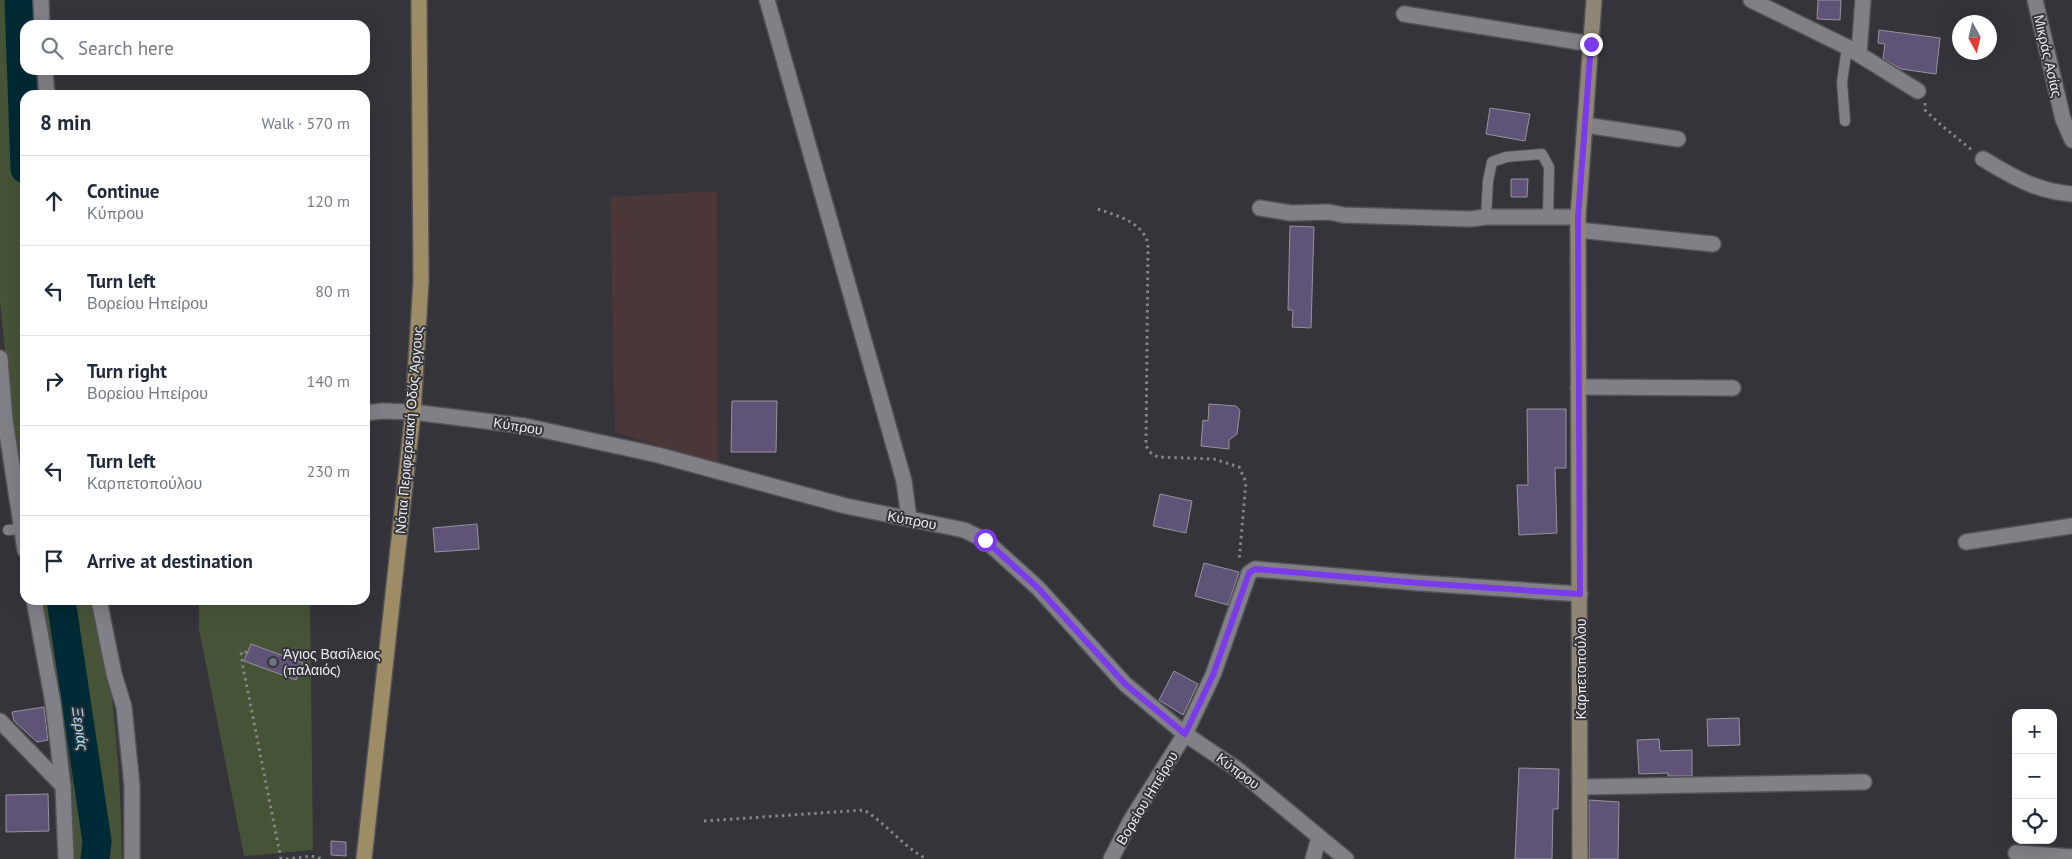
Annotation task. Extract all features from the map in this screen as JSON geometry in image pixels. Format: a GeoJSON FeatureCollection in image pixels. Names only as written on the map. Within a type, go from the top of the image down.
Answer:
{"type":"FeatureCollection","features":[{"type":"Feature","properties":{"kind":"main road","name":"Νότια Περιφερειακή Οδός Άργους"},"geometry":{"type":"LineString","coordinates":[[364,859],[412,412],[421,281],[418,0]]}},
{"type":"Feature","properties":{"kind":"main road","name":"Καρπετοπούλου"},"geometry":{"type":"LineString","coordinates":[[1580,859],[1582,787],[1578,223],[1594,0]]}},
{"type":"Feature","properties":{"kind":"street"},"geometry":{"type":"LineString","coordinates":[[41,0],[42,20]]}},
{"type":"Feature","properties":{"kind":"street"},"geometry":{"type":"LineString","coordinates":[[767,0],[904,482],[909,519]]}},
{"type":"Feature","properties":{"kind":"street"},"geometry":{"type":"LineString","coordinates":[[1853,50],[1864,0]]}},
{"type":"Feature","properties":{"kind":"street","name":"Μικράς Ασίας"},"geometry":{"type":"LineString","coordinates":[[2035,0],[2061,110],[2072,140]]}},
{"type":"Feature","properties":{"kind":"street"},"geometry":{"type":"LineString","coordinates":[[1755,1],[1853,50],[1918,91]]}},
{"type":"Feature","properties":{"kind":"street"},"geometry":{"type":"LineString","coordinates":[[1404,14],[1591,44]]}},
{"type":"Feature","properties":{"kind":"street"},"geometry":{"type":"LineString","coordinates":[[46,75],[47,90]]}},
{"type":"Feature","properties":{"kind":"street"},"geometry":{"type":"LineString","coordinates":[[1585,125],[1678,139]]}},
{"type":"Feature","properties":{"kind":"street"},"geometry":{"type":"LineString","coordinates":[[1983,159],[2024,183],[2072,194]]}},
{"type":"Feature","properties":{"kind":"street"},"geometry":{"type":"LineString","coordinates":[[1260,208],[1291,213],[1329,212],[1343,215],[1470,219],[1486,217],[1548,217],[1713,244]]}},
{"type":"Feature","properties":{"kind":"street"},"geometry":{"type":"LineString","coordinates":[[0,358],[3,420],[14,530],[20,541]]}},
{"type":"Feature","properties":{"kind":"street"},"geometry":{"type":"LineString","coordinates":[[1578,387],[1733,388]]}},
{"type":"Feature","properties":{"kind":"street","name":"Κύπρου"},"geometry":{"type":"LineString","coordinates":[[370,412],[382,410],[412,412],[535,428],[658,455],[846,506],[964,530],[985,540],[1038,588],[1125,684],[1185,734],[1238,769],[1346,859]]}},
{"type":"Feature","properties":{"kind":"street"},"geometry":{"type":"LineString","coordinates":[[1966,542],[2072,526]]}},
{"type":"Feature","properties":{"kind":"street","name":"Βορείου Ηπείρου"},"geometry":{"type":"LineString","coordinates":[[1111,859],[1131,820],[1185,734],[1213,675],[1249,573],[1255,569],[1580,594]]}},
{"type":"Feature","properties":{"kind":"street"},"geometry":{"type":"LineString","coordinates":[[35,605],[53,702],[63,786],[66,859]]}},
{"type":"Feature","properties":{"kind":"street"},"geometry":{"type":"LineString","coordinates":[[100,605],[114,674],[124,707],[132,786],[132,859]]}},
{"type":"Feature","properties":{"kind":"street"},"geometry":{"type":"LineString","coordinates":[[0,721],[63,786]]}},
{"type":"Feature","properties":{"kind":"street"},"geometry":{"type":"LineString","coordinates":[[1582,787],[1864,782]]}},
{"type":"Feature","properties":{"kind":"street"},"geometry":{"type":"LineString","coordinates":[[1313,859],[1319,837]]}},
{"type":"Feature","properties":{"kind":"street"},"geometry":{"type":"LineString","coordinates":[[2016,854],[2072,858]]}},
{"type":"Feature","properties":{"kind":"lane"},"geometry":{"type":"LineString","coordinates":[[1845,121],[1842,82],[1853,50]]}},
{"type":"Feature","properties":{"kind":"lane"},"geometry":{"type":"LineString","coordinates":[[1486,217],[1488,181],[1492,162],[1506,157],[1542,154],[1549,168],[1548,217]]}},
{"type":"Feature","properties":{"kind":"path"},"geometry":{"type":"LineString","coordinates":[[1918,91],[1925,96],[1925,110],[1941,126],[1983,159]]}},
{"type":"Feature","properties":{"kind":"path"},"geometry":{"type":"LineString","coordinates":[[1098,209],[1136,225],[1146,236],[1148,243],[1146,446],[1151,453],[1158,457],[1214,459],[1239,467],[1246,482],[1239,562]]}},
{"type":"Feature","properties":{"kind":"path"},"geometry":{"type":"LineString","coordinates":[[247,652],[241,652],[243,667],[281,859]]}},
{"type":"Feature","properties":{"kind":"path"},"geometry":{"type":"LineString","coordinates":[[704,821],[864,810],[875,817],[914,853],[927,859]]}},
{"type":"Feature","properties":{"kind":"path"},"geometry":{"type":"LineString","coordinates":[[286,859],[311,856],[324,859]]}},
{"type":"Feature","properties":{"kind":"shaded area"},"geometry":{"type":"Polygon","coordinates":[[[717,191],[718,465],[615,432],[610,197],[717,191]]]}},
{"type":"Feature","properties":{"kind":"green space"},"geometry":{"type":"Polygon","coordinates":[[[0,0],[30,0],[32,20],[20,20],[20,75],[35,75],[37,90],[20,90],[20,490],[0,302],[0,0]]]}},
{"type":"Feature","properties":{"kind":"green space"},"geometry":{"type":"Polygon","coordinates":[[[42,605],[96,605],[111,691],[119,775],[122,859],[74,859],[72,778],[62,706],[42,605]]]}},
{"type":"Feature","properties":{"kind":"green space"},"geometry":{"type":"Polygon","coordinates":[[[199,605],[310,605],[313,850],[244,856],[199,629],[199,605]]]}},
{"type":"Feature","properties":{"kind":"building"},"geometry":{"type":"Polygon","coordinates":[[[1818,0],[1841,0],[1840,20],[1817,19],[1818,0]]]}},
{"type":"Feature","properties":{"kind":"building"},"geometry":{"type":"Polygon","coordinates":[[[1879,30],[1940,38],[1936,74],[1901,69],[1883,59],[1885,44],[1878,43],[1879,30]]]}},
{"type":"Feature","properties":{"kind":"building"},"geometry":{"type":"Polygon","coordinates":[[[1490,108],[1530,114],[1525,141],[1486,134],[1490,108]]]}},
{"type":"Feature","properties":{"kind":"building"},"geometry":{"type":"Polygon","coordinates":[[[1511,179],[1528,179],[1527,197],[1511,197],[1511,179]]]}},
{"type":"Feature","properties":{"kind":"building"},"geometry":{"type":"Polygon","coordinates":[[[1290,226],[1314,227],[1311,328],[1292,327],[1293,310],[1288,310],[1290,226]]]}},
{"type":"Feature","properties":{"kind":"building"},"geometry":{"type":"Polygon","coordinates":[[[732,401],[777,401],[776,452],[731,452],[732,401]]]}},
{"type":"Feature","properties":{"kind":"building"},"geometry":{"type":"Polygon","coordinates":[[[1209,404],[1236,406],[1240,410],[1237,434],[1229,440],[1229,449],[1201,446],[1203,420],[1208,421],[1209,404]]]}},
{"type":"Feature","properties":{"kind":"building"},"geometry":{"type":"Polygon","coordinates":[[[1527,409],[1566,409],[1566,468],[1555,468],[1557,533],[1519,535],[1517,485],[1528,485],[1527,409]]]}},
{"type":"Feature","properties":{"kind":"building"},"geometry":{"type":"Polygon","coordinates":[[[1160,494],[1192,501],[1186,533],[1153,526],[1160,494]]]}},
{"type":"Feature","properties":{"kind":"building"},"geometry":{"type":"Polygon","coordinates":[[[477,524],[479,549],[435,552],[433,528],[477,524]]]}},
{"type":"Feature","properties":{"kind":"building"},"geometry":{"type":"Polygon","coordinates":[[[1204,563],[1239,572],[1228,605],[1195,596],[1204,563]]]}},
{"type":"Feature","properties":{"kind":"building","name":"Άγιος Βασίλειος (παλαιός)"},"geometry":{"type":"Polygon","coordinates":[[[251,644],[303,663],[296,680],[244,661],[251,644]]]}},
{"type":"Feature","properties":{"kind":"building"},"geometry":{"type":"Polygon","coordinates":[[[1174,671],[1198,684],[1183,715],[1159,700],[1174,671]]]}},
{"type":"Feature","properties":{"kind":"building"},"geometry":{"type":"Polygon","coordinates":[[[44,707],[48,740],[37,742],[14,721],[12,712],[44,707]]]}},
{"type":"Feature","properties":{"kind":"building"},"geometry":{"type":"Polygon","coordinates":[[[1739,718],[1740,745],[1708,746],[1707,719],[1739,718]]]}},
{"type":"Feature","properties":{"kind":"building"},"geometry":{"type":"Polygon","coordinates":[[[1659,739],[1660,751],[1692,750],[1692,776],[1668,776],[1668,773],[1639,774],[1637,740],[1659,739]]]}},
{"type":"Feature","properties":{"kind":"building"},"geometry":{"type":"Polygon","coordinates":[[[1519,768],[1559,769],[1558,809],[1553,809],[1552,859],[1515,859],[1519,768]]]}},
{"type":"Feature","properties":{"kind":"building"},"geometry":{"type":"Polygon","coordinates":[[[48,794],[49,831],[6,832],[6,795],[48,794]]]}},
{"type":"Feature","properties":{"kind":"building"},"geometry":{"type":"Polygon","coordinates":[[[1589,800],[1619,802],[1618,859],[1589,859],[1589,800]]]}},
{"type":"Feature","properties":{"kind":"building"},"geometry":{"type":"Polygon","coordinates":[[[331,841],[346,842],[346,856],[331,855],[331,841]]]}},
{"type":"Feature","properties":{"kind":"waterway","name":"Ξεριάς"},"geometry":{"type":"LineString","coordinates":[[19,0],[20,28]]}},
{"type":"Feature","properties":{"kind":"waterway","name":"Ξεριάς"},"geometry":{"type":"LineString","coordinates":[[22,75],[22,90]]}},
{"type":"Feature","properties":{"kind":"waterway","name":"Ξεριάς"},"geometry":{"type":"LineString","coordinates":[[62,605],[97,841],[95,859]]}},
{"type":"Feature","properties":{"kind":"place","name":"Άγιος Βασίλειος (παλαιός)"},"geometry":{"type":"Point","coordinates":[273,662]}},
{"type":"Feature","properties":{"kind":"route"},"geometry":{"type":"LineString","coordinates":[[985,540],[1038,588],[1125,684],[1185,734],[1213,675],[1249,573],[1255,569],[1580,594],[1578,217],[1591,44]]}}]}
